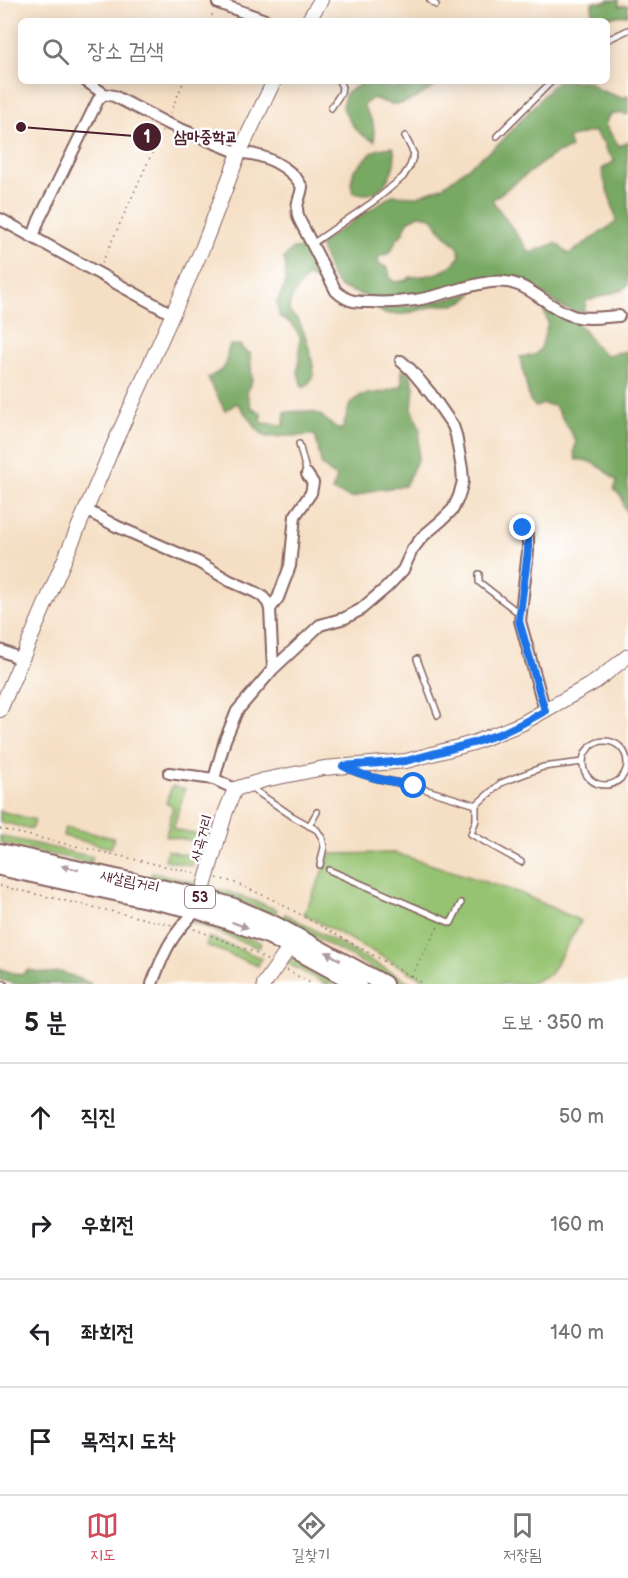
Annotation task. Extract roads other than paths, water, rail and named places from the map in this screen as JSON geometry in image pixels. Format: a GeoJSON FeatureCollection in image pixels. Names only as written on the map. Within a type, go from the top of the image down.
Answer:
{"type":"FeatureCollection","features":[{"type":"Feature","properties":{"kind":"main road","name":"새살림거리"},"geometry":{"type":"LineString","coordinates":[[0,852],[199,904],[290,946],[358,984]]}},
{"type":"Feature","properties":{"kind":"main road","name":"새살림거리"},"geometry":{"type":"LineString","coordinates":[[0,867],[199,904],[234,907],[275,925],[384,984]]}},
{"type":"Feature","properties":{"kind":"street"},"geometry":{"type":"LineString","coordinates":[[310,18],[321,0]]}},
{"type":"Feature","properties":{"kind":"street"},"geometry":{"type":"LineString","coordinates":[[218,3],[260,18]]}},
{"type":"Feature","properties":{"kind":"street"},"geometry":{"type":"LineString","coordinates":[[90,84],[104,94],[114,96],[166,123],[239,153],[251,153],[271,160],[288,171],[302,187],[297,200],[297,211],[336,291],[344,298],[352,301],[382,303],[416,300],[491,282],[510,282],[528,288],[552,307],[575,316],[591,318],[619,316]]}},
{"type":"Feature","properties":{"kind":"street"},"geometry":{"type":"LineString","coordinates":[[2,702],[202,249],[239,153],[273,84]]}},
{"type":"Feature","properties":{"kind":"street"},"geometry":{"type":"LineString","coordinates":[[33,237],[39,220],[98,100],[104,94]]}},
{"type":"Feature","properties":{"kind":"street"},"geometry":{"type":"LineString","coordinates":[[0,219],[172,314]]}},
{"type":"Feature","properties":{"kind":"street"},"geometry":{"type":"LineString","coordinates":[[214,779],[225,740],[237,711],[273,669],[320,624],[345,618],[360,610],[387,587],[403,570],[412,550],[422,537],[453,509],[459,496],[463,481],[462,469],[453,426],[431,394],[401,361]]}},
{"type":"Feature","properties":{"kind":"street"},"geometry":{"type":"LineString","coordinates":[[270,609],[278,598],[290,566],[295,516],[311,492],[313,483],[307,474]]}},
{"type":"Feature","properties":{"kind":"street"},"geometry":{"type":"LineString","coordinates":[[86,510],[116,526],[198,562],[262,596],[270,609],[273,669]]}},
{"type":"Feature","properties":{"kind":"street"},"geometry":{"type":"LineString","coordinates":[[523,528],[528,537],[528,551],[519,621],[545,711]]}},
{"type":"Feature","properties":{"kind":"street"},"geometry":{"type":"LineString","coordinates":[[0,650],[21,658]]}},
{"type":"Feature","properties":{"kind":"street"},"geometry":{"type":"LineString","coordinates":[[169,774],[214,779],[241,787],[324,768],[418,758],[473,743],[521,724],[595,682],[628,656]]}},
{"type":"Feature","properties":{"kind":"street","name":"사곡거리"},"geometry":{"type":"LineString","coordinates":[[199,904],[226,811],[241,787]]}},
{"type":"Feature","properties":{"kind":"street"},"geometry":{"type":"LineString","coordinates":[[152,984],[162,957],[173,937],[199,904]]}},
{"type":"Feature","properties":{"kind":"street"},"geometry":{"type":"LineString","coordinates":[[264,984],[290,946]]}},
{"type":"Feature","properties":{"kind":"lane"},"geometry":{"type":"LineString","coordinates":[[430,0],[436,5]]}},
{"type":"Feature","properties":{"kind":"lane"},"geometry":{"type":"LineString","coordinates":[[610,39],[628,30]]}},
{"type":"Feature","properties":{"kind":"lane"},"geometry":{"type":"LineString","coordinates":[[331,108],[341,93],[340,84]]}},
{"type":"Feature","properties":{"kind":"lane"},"geometry":{"type":"LineString","coordinates":[[497,136],[549,84]]}},
{"type":"Feature","properties":{"kind":"lane"},"geometry":{"type":"LineString","coordinates":[[312,244],[377,199],[403,177],[414,154],[405,136]]}},
{"type":"Feature","properties":{"kind":"lane"},"geometry":{"type":"LineString","coordinates":[[299,444],[307,474]]}},
{"type":"Feature","properties":{"kind":"lane"},"geometry":{"type":"LineString","coordinates":[[479,574],[479,582],[519,614]]}},
{"type":"Feature","properties":{"kind":"lane"},"geometry":{"type":"LineString","coordinates":[[417,659],[438,715]]}},
{"type":"Feature","properties":{"kind":"lane"},"geometry":{"type":"LineString","coordinates":[[604,741],[618,746],[627,759],[626,769],[621,778],[606,785],[591,780],[585,772],[583,762],[586,752],[594,744],[604,741]]}},
{"type":"Feature","properties":{"kind":"lane"},"geometry":{"type":"LineString","coordinates":[[521,862],[471,834],[476,820],[476,805],[501,783],[543,767],[583,762]]}},
{"type":"Feature","properties":{"kind":"lane"},"geometry":{"type":"LineString","coordinates":[[343,766],[354,772],[414,786],[476,805]]}},
{"type":"Feature","properties":{"kind":"lane"},"geometry":{"type":"LineString","coordinates":[[241,787],[317,830],[324,847],[320,865]]}},
{"type":"Feature","properties":{"kind":"lane"},"geometry":{"type":"LineString","coordinates":[[309,826],[317,812]]}},
{"type":"Feature","properties":{"kind":"lane"},"geometry":{"type":"LineString","coordinates":[[329,870],[451,923],[461,903]]}},
{"type":"Feature","properties":{"kind":"place","name":"삼마중학교"},"geometry":{"type":"Point","coordinates":[21,127]}}]}
